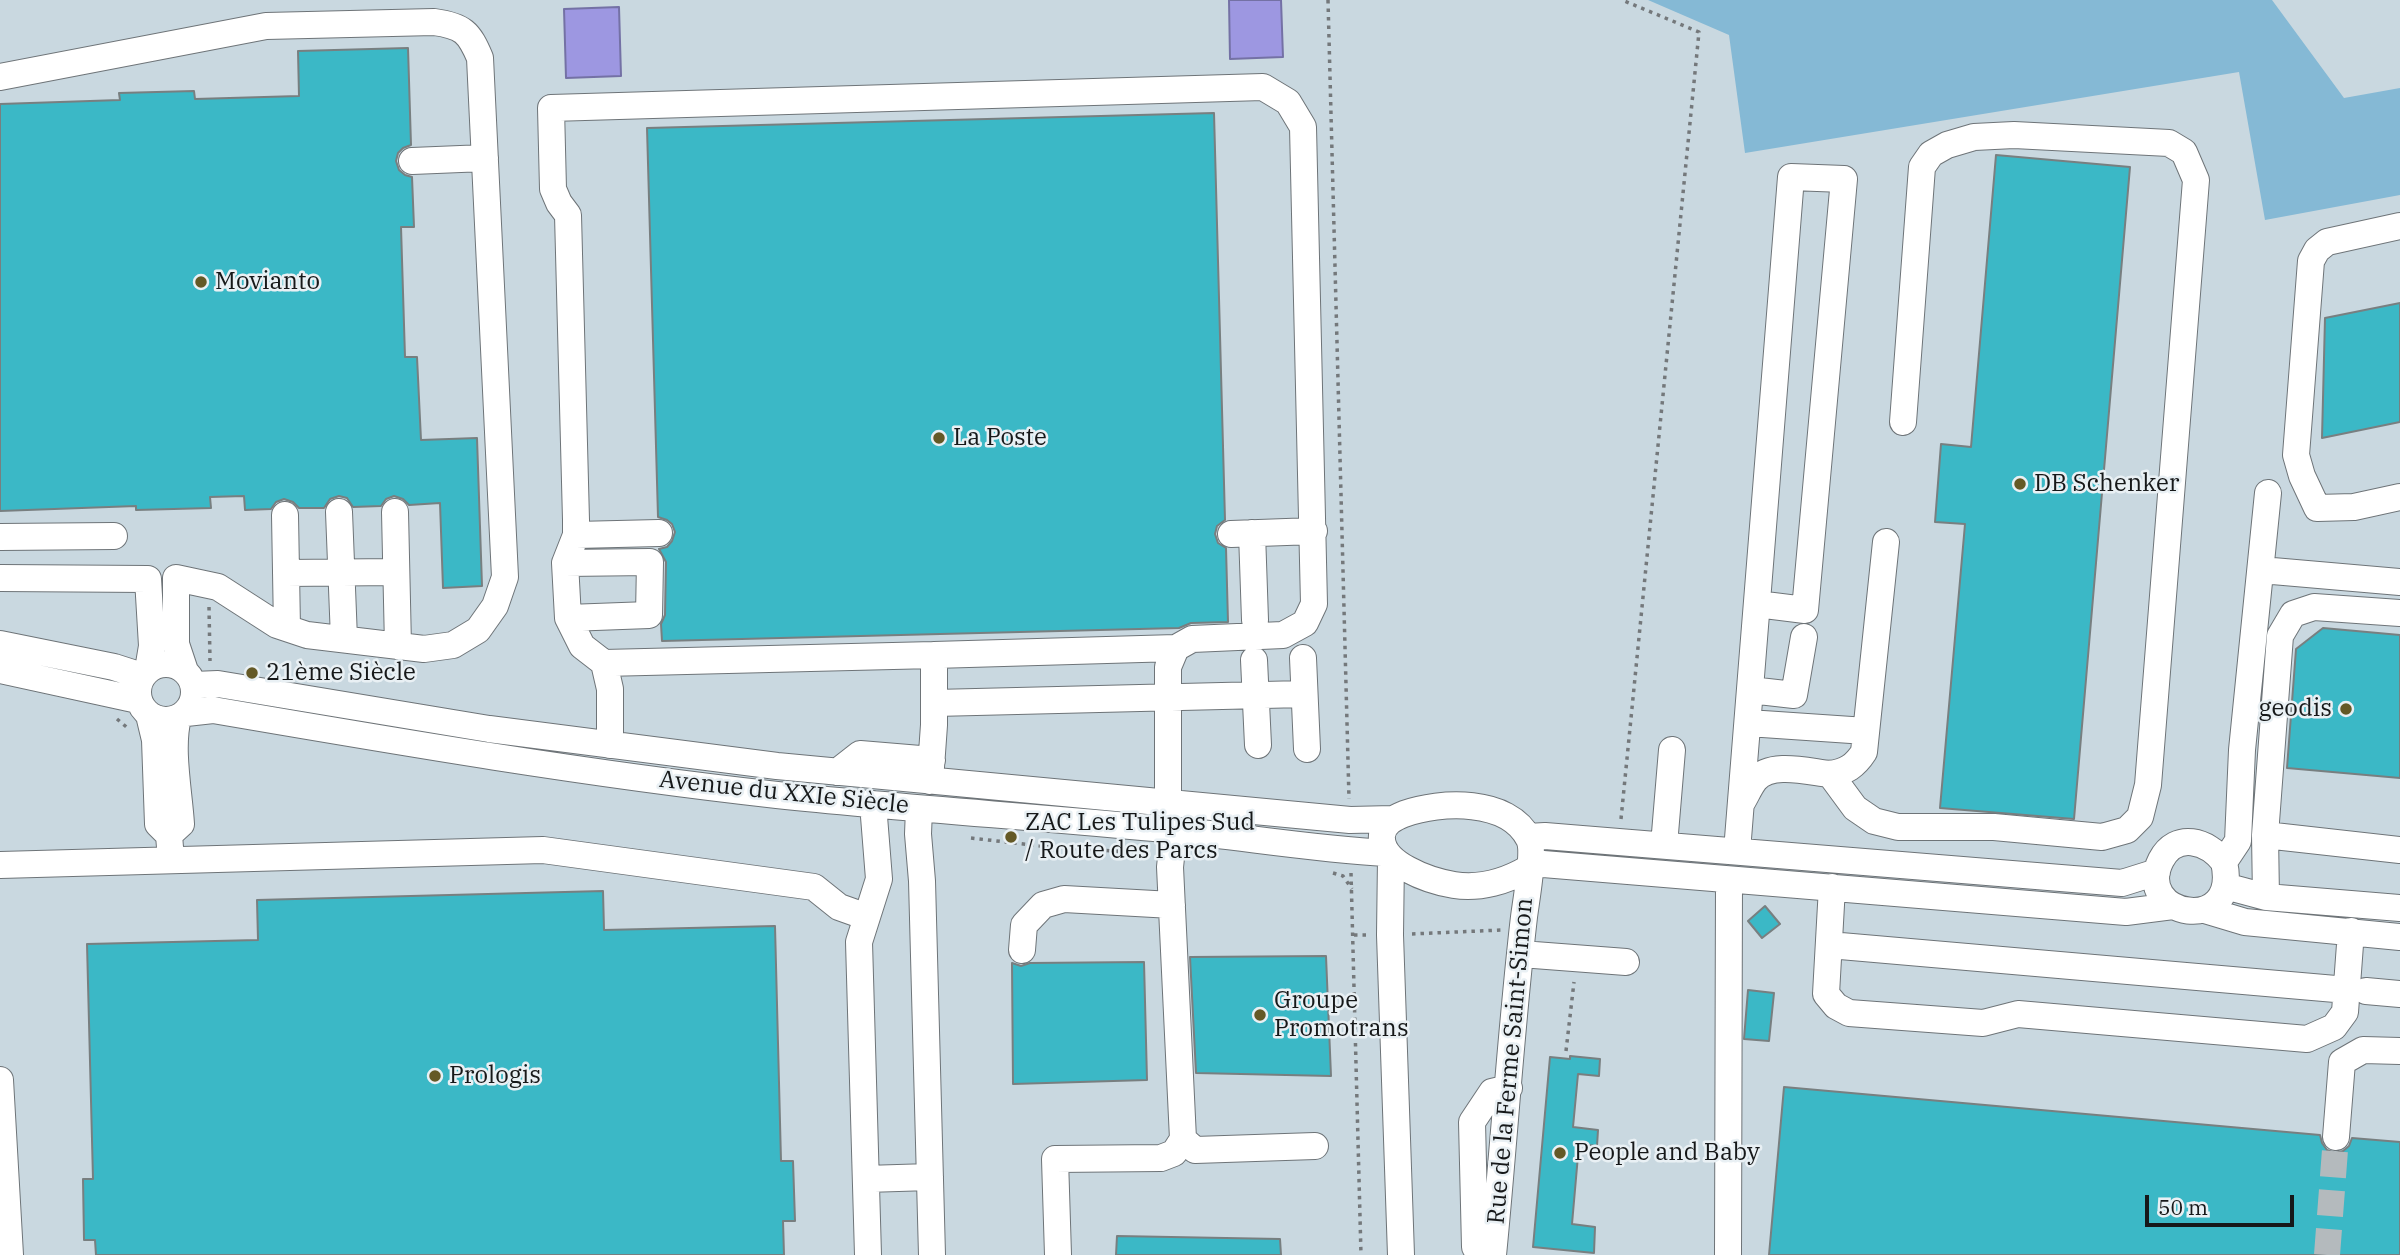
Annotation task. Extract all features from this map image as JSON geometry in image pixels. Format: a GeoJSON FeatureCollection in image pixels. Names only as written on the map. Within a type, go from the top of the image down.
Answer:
{"type":"FeatureCollection","features":[{"type":"Feature","properties":{"kind":"street"},"geometry":{"type":"LineString","coordinates":[[0,77],[266,26],[434,22],[456,25],[472,38],[480,58],[505,577],[495,606],[478,630],[453,645],[424,649],[307,635],[277,625],[218,587],[176,579],[0,578]]}},
{"type":"Feature","properties":{"kind":"street"},"geometry":{"type":"LineString","coordinates":[[1263,87],[1288,102],[1303,127],[1314,531],[1314,604],[1305,623],[1283,635],[1192,639],[1176,648],[604,663],[582,646],[568,618],[565,563],[576,535],[568,215],[553,189],[551,108],[1263,87]]}},
{"type":"Feature","properties":{"kind":"street"},"geometry":{"type":"LineString","coordinates":[[1830,774],[1855,808],[1874,821],[1898,827],[1994,827],[2102,837],[2127,830],[2140,817],[2148,785],[2196,180],[2184,152],[2169,143],[2014,135],[1974,137],[1948,145],[1931,154],[1922,167],[1903,422]]}},
{"type":"Feature","properties":{"kind":"street"},"geometry":{"type":"LineString","coordinates":[[412,161],[485,158]]}},
{"type":"Feature","properties":{"kind":"street"},"geometry":{"type":"LineString","coordinates":[[1737,851],[1791,177],[1844,179],[1805,610],[1757,604]]}},
{"type":"Feature","properties":{"kind":"street"},"geometry":{"type":"LineString","coordinates":[[2400,226],[2327,242],[2317,250],[2311,261],[2296,455],[2302,476],[2317,508],[2354,507],[2400,497]]}},
{"type":"Feature","properties":{"kind":"street"},"geometry":{"type":"LineString","coordinates":[[2205,910],[2217,902],[2218,865],[2238,841],[2242,750],[2267,493]]}},
{"type":"Feature","properties":{"kind":"street"},"geometry":{"type":"LineString","coordinates":[[339,512],[344,639]]}},
{"type":"Feature","properties":{"kind":"street"},"geometry":{"type":"LineString","coordinates":[[395,512],[398,646]]}},
{"type":"Feature","properties":{"kind":"street"},"geometry":{"type":"LineString","coordinates":[[285,515],[287,628]]}},
{"type":"Feature","properties":{"kind":"street"},"geometry":{"type":"LineString","coordinates":[[1255,620],[1242,533],[1314,531]]}},
{"type":"Feature","properties":{"kind":"street"},"geometry":{"type":"LineString","coordinates":[[576,535],[659,533]]}},
{"type":"Feature","properties":{"kind":"street"},"geometry":{"type":"LineString","coordinates":[[0,537],[102,537],[91,579]]}},
{"type":"Feature","properties":{"kind":"street"},"geometry":{"type":"LineString","coordinates":[[1741,804],[1756,778],[1767,772],[1845,772],[1864,752],[1886,542]]}},
{"type":"Feature","properties":{"kind":"street"},"geometry":{"type":"LineString","coordinates":[[565,563],[650,562],[649,615],[568,618]]}},
{"type":"Feature","properties":{"kind":"street"},"geometry":{"type":"LineString","coordinates":[[2261,570],[2400,582]]}},
{"type":"Feature","properties":{"kind":"street"},"geometry":{"type":"LineString","coordinates":[[286,572],[397,572]]}},
{"type":"Feature","properties":{"kind":"street"},"geometry":{"type":"LineString","coordinates":[[148,579],[152,646],[144,690],[155,740],[158,824],[170,847]]}},
{"type":"Feature","properties":{"kind":"street"},"geometry":{"type":"LineString","coordinates":[[170,847],[181,824],[176,727],[194,700],[176,644],[176,579]]}},
{"type":"Feature","properties":{"kind":"street"},"geometry":{"type":"LineString","coordinates":[[2266,897],[2265,835],[2280,636],[2293,614],[2314,607],[2400,613]]}},
{"type":"Feature","properties":{"kind":"street"},"geometry":{"type":"LineString","coordinates":[[1750,690],[1794,695],[1804,637]]}},
{"type":"Feature","properties":{"kind":"street"},"geometry":{"type":"LineString","coordinates":[[0,643],[114,667],[144,690],[163,720],[182,715]]}},
{"type":"Feature","properties":{"kind":"street"},"geometry":{"type":"LineString","coordinates":[[1168,804],[1168,667],[1176,648]]}},
{"type":"Feature","properties":{"kind":"street"},"geometry":{"type":"LineString","coordinates":[[931,771],[935,703],[934,655]]}},
{"type":"Feature","properties":{"kind":"street"},"geometry":{"type":"LineString","coordinates":[[1303,658],[1307,749]]}},
{"type":"Feature","properties":{"kind":"street"},"geometry":{"type":"LineString","coordinates":[[1254,660],[1258,745]]}},
{"type":"Feature","properties":{"kind":"street"},"geometry":{"type":"LineString","coordinates":[[604,663],[610,689],[610,745]]}},
{"type":"Feature","properties":{"kind":"street"},"geometry":{"type":"LineString","coordinates":[[144,690],[162,664],[170,664],[189,678]]}},
{"type":"Feature","properties":{"kind":"street"},"geometry":{"type":"LineString","coordinates":[[0,670],[144,690]]}},
{"type":"Feature","properties":{"kind":"street","name":"Avenue du XXIe Siècle"},"geometry":{"type":"LineString","coordinates":[[189,678],[489,729],[837,772],[931,771],[1168,804],[1350,820],[1393,819],[1416,810],[1442,805],[1474,806],[1502,813],[1521,826],[1530,856]]}},
{"type":"Feature","properties":{"kind":"street"},"geometry":{"type":"LineString","coordinates":[[935,703],[1304,694]]}},
{"type":"Feature","properties":{"kind":"street","name":"Avenue du XXIe Siècle"},"geometry":{"type":"LineString","coordinates":[[182,715],[212,709],[489,757],[774,794],[1174,830],[1388,856]]}},
{"type":"Feature","properties":{"kind":"street"},"geometry":{"type":"LineString","coordinates":[[1748,723],[1866,731]]}},
{"type":"Feature","properties":{"kind":"street"},"geometry":{"type":"LineString","coordinates":[[1664,845],[1672,750]]}},
{"type":"Feature","properties":{"kind":"street"},"geometry":{"type":"LineString","coordinates":[[868,1255],[859,942],[879,879],[873,804]]}},
{"type":"Feature","properties":{"kind":"street"},"geometry":{"type":"LineString","coordinates":[[919,808],[932,1255]]}},
{"type":"Feature","properties":{"kind":"street"},"geometry":{"type":"LineString","coordinates":[[1393,819],[1383,830],[1381,844],[1388,856],[1420,876],[1455,885],[1479,885],[1508,880],[1545,836],[2122,883],[2157,872]]}},
{"type":"Feature","properties":{"kind":"street"},"geometry":{"type":"LineString","coordinates":[[1058,1255],[1055,1159],[1161,1158],[1174,1153],[1183,1139],[1171,905],[1170,867],[1174,830]]}},
{"type":"Feature","properties":{"kind":"street"},"geometry":{"type":"LineString","coordinates":[[2265,835],[2400,850]]}},
{"type":"Feature","properties":{"kind":"street"},"geometry":{"type":"LineString","coordinates":[[2173,906],[2160,893],[2157,872],[2163,857],[2174,847],[2188,842],[2266,897],[2400,908]]}},
{"type":"Feature","properties":{"kind":"street"},"geometry":{"type":"LineString","coordinates":[[0,865],[170,847],[543,850],[814,887],[839,907],[867,918]]}},
{"type":"Feature","properties":{"kind":"street"},"geometry":{"type":"LineString","coordinates":[[1388,856],[1401,1255]]}},
{"type":"Feature","properties":{"kind":"street"},"geometry":{"type":"LineString","coordinates":[[1530,856],[1729,880],[2126,912],[2173,906],[2191,912],[2205,910],[2245,922],[2400,937]]}},
{"type":"Feature","properties":{"kind":"street","name":"Rue de la Ferme Saint-Simon"},"geometry":{"type":"LineString","coordinates":[[1493,1255],[1530,856]]}},
{"type":"Feature","properties":{"kind":"street"},"geometry":{"type":"LineString","coordinates":[[1728,1255],[1729,880]]}},
{"type":"Feature","properties":{"kind":"street"},"geometry":{"type":"LineString","coordinates":[[1832,887],[1826,994],[1836,1006],[1849,1013],[1983,1023],[2018,1014],[2307,1039],[2334,1027],[2356,990],[2351,931]]}},
{"type":"Feature","properties":{"kind":"street"},"geometry":{"type":"LineString","coordinates":[[1022,950],[1024,925],[1043,905],[1064,899],[1171,905]]}},
{"type":"Feature","properties":{"kind":"street"},"geometry":{"type":"LineString","coordinates":[[1522,942],[1576,958],[1626,962]]}},
{"type":"Feature","properties":{"kind":"street"},"geometry":{"type":"LineString","coordinates":[[1829,945],[2400,994]]}},
{"type":"Feature","properties":{"kind":"street"},"geometry":{"type":"LineString","coordinates":[[2336,1137],[2342,1062],[2363,1050],[2400,1051]]}},
{"type":"Feature","properties":{"kind":"street"},"geometry":{"type":"LineString","coordinates":[[0,1080],[10,1255]]}},
{"type":"Feature","properties":{"kind":"street"},"geometry":{"type":"LineString","coordinates":[[1480,1255],[1475,1247],[1472,1122],[1492,1092],[1509,1088]]}},
{"type":"Feature","properties":{"kind":"street"},"geometry":{"type":"LineString","coordinates":[[1183,1139],[1195,1150],[1315,1146]]}},
{"type":"Feature","properties":{"kind":"street"},"geometry":{"type":"LineString","coordinates":[[866,1179],[930,1178]]}},
{"type":"Feature","properties":{"kind":"path"},"geometry":{"type":"LineString","coordinates":[[1328,0],[1350,820]]}},
{"type":"Feature","properties":{"kind":"path"},"geometry":{"type":"LineString","coordinates":[[1619,842],[1699,32],[1622,0]]}},
{"type":"Feature","properties":{"kind":"path"},"geometry":{"type":"LineString","coordinates":[[208,585],[210,661]]}},
{"type":"Feature","properties":{"kind":"path"},"geometry":{"type":"LineString","coordinates":[[1350,851],[1362,1255]]}},
{"type":"Feature","properties":{"kind":"path"},"geometry":{"type":"LineString","coordinates":[[1354,935],[1390,934],[1522,942]]}},
{"type":"Feature","properties":{"kind":"path"},"geometry":{"type":"LineString","coordinates":[[1566,1051],[1576,958]]}},
{"type":"Feature","properties":{"kind":"shaded area"},"geometry":{"type":"Polygon","coordinates":[[[0,0],[2400,0],[2400,1255],[0,1255],[0,0]]]}},
{"type":"Feature","properties":{"kind":"shaded area"},"geometry":{"type":"Polygon","coordinates":[[[1229,0],[1281,0],[1283,57],[1230,59],[1229,0]]]}},
{"type":"Feature","properties":{"kind":"shaded area"},"geometry":{"type":"Polygon","coordinates":[[[1648,0],[2272,0],[2344,98],[2400,88],[2400,195],[2265,220],[2239,72],[1745,153],[1729,35],[1648,0]]]}},
{"type":"Feature","properties":{"kind":"shaded area"},"geometry":{"type":"Polygon","coordinates":[[[619,7],[621,76],[566,78],[564,9],[619,7]]]}},
{"type":"Feature","properties":{"kind":"building","name":"Movianto"},"geometry":{"type":"Polygon","coordinates":[[[408,48],[411,145],[398,153],[396,161],[399,170],[412,177],[414,227],[401,227],[405,357],[417,357],[421,440],[477,438],[482,586],[443,588],[440,503],[409,505],[394,496],[386,499],[381,506],[353,507],[347,498],[339,496],[330,499],[324,508],[299,508],[284,499],[276,502],[271,509],[245,510],[244,496],[210,497],[211,508],[136,510],[136,506],[0,511],[0,104],[120,100],[119,93],[194,91],[195,99],[299,96],[298,51],[408,48]]]}},
{"type":"Feature","properties":{"kind":"building","name":"La Poste"},"geometry":{"type":"Polygon","coordinates":[[[1214,113],[1225,520],[1217,526],[1215,534],[1218,543],[1226,548],[1228,622],[1191,623],[1179,628],[662,641],[666,562],[659,549],[667,547],[675,532],[672,524],[658,517],[647,128],[1214,113]]]}},
{"type":"Feature","properties":{"kind":"building","name":"DB Schenker"},"geometry":{"type":"Polygon","coordinates":[[[1996,155],[2130,167],[2074,819],[1940,808],[1965,524],[1935,522],[1941,444],[1971,447],[1996,155]]]}},
{"type":"Feature","properties":{"kind":"building"},"geometry":{"type":"Polygon","coordinates":[[[2400,303],[2400,422],[2322,438],[2325,318],[2400,303]]]}},
{"type":"Feature","properties":{"kind":"building","name":"geodis"},"geometry":{"type":"Polygon","coordinates":[[[2323,628],[2400,635],[2400,778],[2287,768],[2296,649],[2323,628]]]}},
{"type":"Feature","properties":{"kind":"building","name":"Prologis"},"geometry":{"type":"Polygon","coordinates":[[[603,891],[604,930],[775,926],[781,1161],[793,1161],[795,1221],[783,1221],[784,1255],[96,1255],[95,1240],[84,1240],[83,1179],[93,1179],[87,944],[258,940],[257,900],[603,891]]]}},
{"type":"Feature","properties":{"kind":"building"},"geometry":{"type":"Polygon","coordinates":[[[1765,906],[1780,924],[1762,938],[1748,921],[1765,906]]]}},
{"type":"Feature","properties":{"kind":"building","name":"Groupe Promotrans"},"geometry":{"type":"Polygon","coordinates":[[[1326,956],[1331,1076],[1196,1073],[1190,957],[1326,956]]]}},
{"type":"Feature","properties":{"kind":"building"},"geometry":{"type":"Polygon","coordinates":[[[1144,962],[1147,1080],[1013,1084],[1012,963],[1021,966],[1030,963],[1144,962]]]}},
{"type":"Feature","properties":{"kind":"building"},"geometry":{"type":"Polygon","coordinates":[[[1748,990],[1774,993],[1769,1041],[1744,1039],[1748,990]]]}},
{"type":"Feature","properties":{"kind":"building","name":"People and Baby"},"geometry":{"type":"Polygon","coordinates":[[[1570,1056],[1600,1059],[1599,1076],[1578,1074],[1573,1127],[1598,1130],[1597,1146],[1579,1144],[1572,1224],[1595,1227],[1594,1253],[1533,1247],[1550,1057],[1570,1059],[1570,1056]]]}},
{"type":"Feature","properties":{"kind":"building"},"geometry":{"type":"Polygon","coordinates":[[[1784,1087],[2320,1135],[2327,1150],[2335,1153],[2349,1146],[2352,1138],[2400,1142],[2400,1255],[1769,1255],[1784,1087]]]}},
{"type":"Feature","properties":{"kind":"building"},"geometry":{"type":"Polygon","coordinates":[[[1117,1236],[1280,1239],[1281,1255],[1116,1255],[1117,1236]]]}},
{"type":"Feature","properties":{"kind":"tunnel"},"geometry":{"type":"LineString","coordinates":[[2327,1255],[2336,1137]]}},
{"type":"Feature","properties":{"kind":"place","name":"Movianto"},"geometry":{"type":"Point","coordinates":[201,282]}},
{"type":"Feature","properties":{"kind":"place","name":"La Poste"},"geometry":{"type":"Point","coordinates":[939,438]}},
{"type":"Feature","properties":{"kind":"place","name":"DB Schenker"},"geometry":{"type":"Point","coordinates":[2020,484]}},
{"type":"Feature","properties":{"kind":"place","name":"21ème Siècle"},"geometry":{"type":"Point","coordinates":[252,673]}},
{"type":"Feature","properties":{"kind":"place","name":"geodis"},"geometry":{"type":"Point","coordinates":[2346,709]}},
{"type":"Feature","properties":{"kind":"place","name":"ZAC Les Tulipes Sud / Route des Parcs"},"geometry":{"type":"Point","coordinates":[1011,837]}},
{"type":"Feature","properties":{"kind":"place","name":"Groupe Promotrans"},"geometry":{"type":"Point","coordinates":[1260,1015]}},
{"type":"Feature","properties":{"kind":"place","name":"Prologis"},"geometry":{"type":"Point","coordinates":[435,1076]}},
{"type":"Feature","properties":{"kind":"place","name":"People and Baby"},"geometry":{"type":"Point","coordinates":[1560,1153]}}]}
